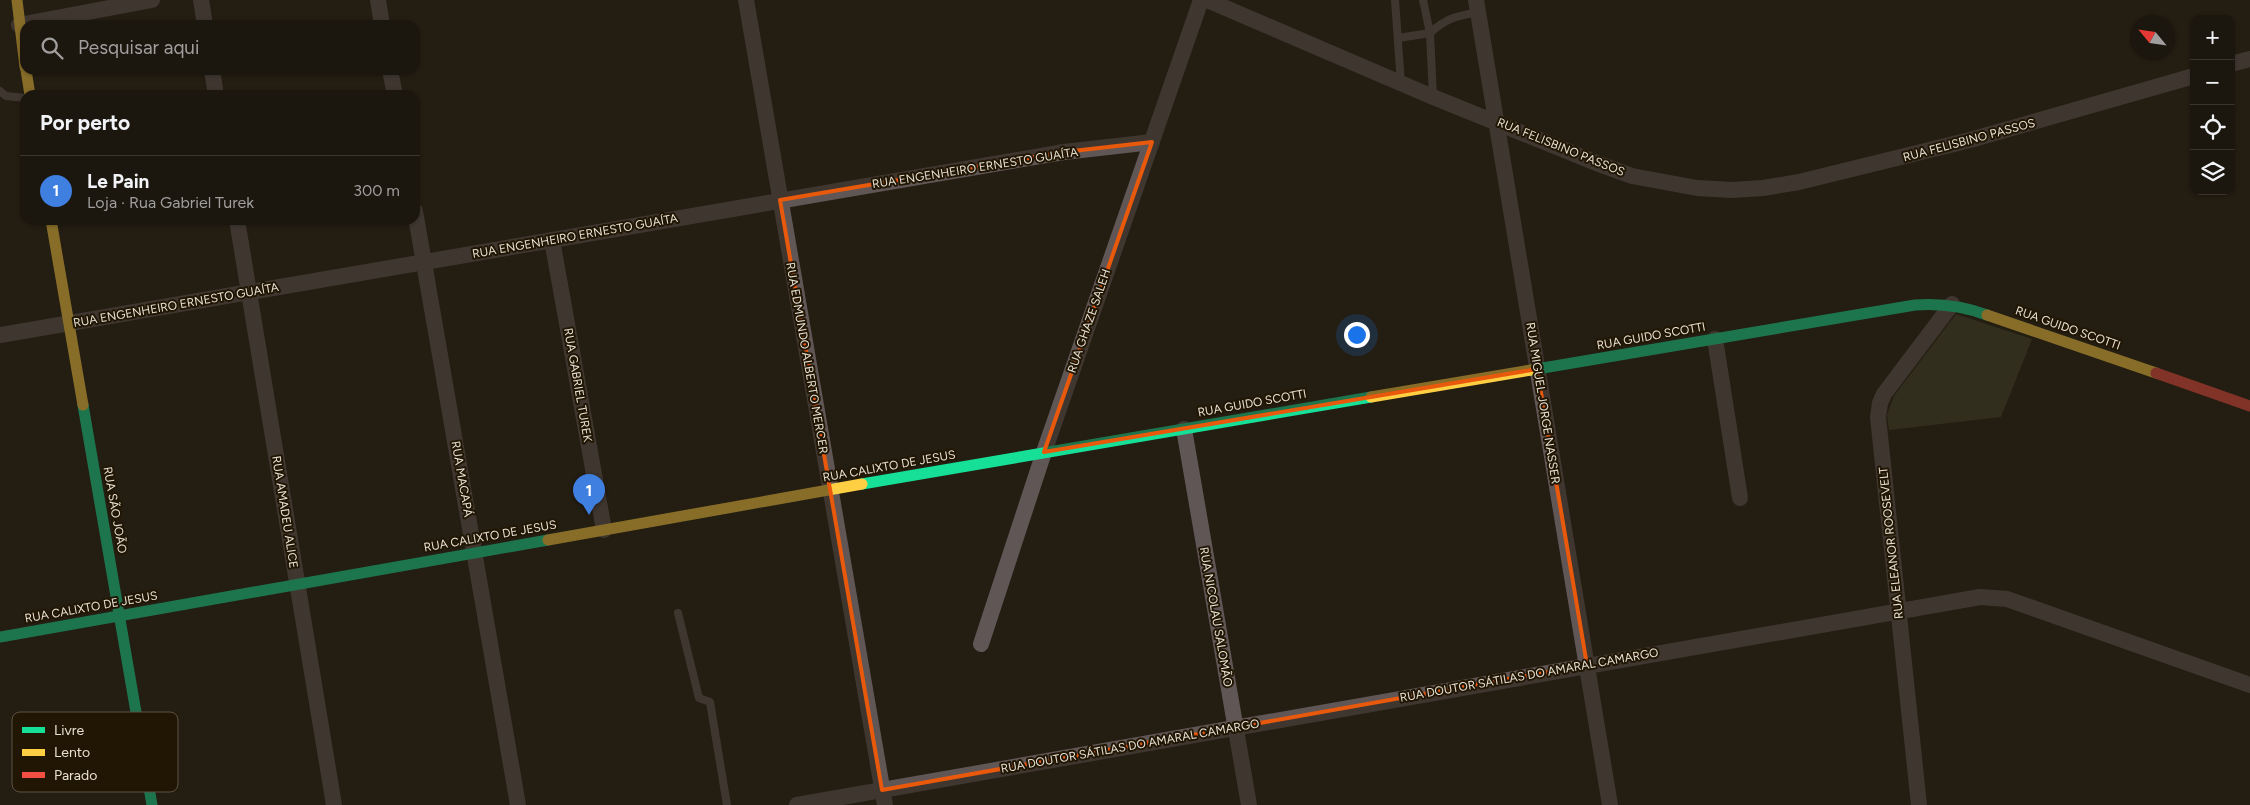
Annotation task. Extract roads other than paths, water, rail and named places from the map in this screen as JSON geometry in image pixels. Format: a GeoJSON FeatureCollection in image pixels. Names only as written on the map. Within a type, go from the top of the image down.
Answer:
{"type":"FeatureCollection","features":[{"type":"Feature","properties":{"kind":"street"},"geometry":{"type":"LineString","coordinates":[[16,0],[20,32]]}},
{"type":"Feature","properties":{"kind":"street"},"geometry":{"type":"LineString","coordinates":[[46,20],[152,0]]}},
{"type":"Feature","properties":{"kind":"street"},"geometry":{"type":"LineString","coordinates":[[200,0],[204,20]]}},
{"type":"Feature","properties":{"kind":"street"},"geometry":{"type":"LineString","coordinates":[[378,0],[381,20]]}},
{"type":"Feature","properties":{"kind":"street","name":"RUA EDMUNDO ALBERTO MERCER"},"geometry":{"type":"LineString","coordinates":[[746,0],[883,798]]}},
{"type":"Feature","properties":{"kind":"street","name":"RUA GHAZE SALEH"},"geometry":{"type":"LineString","coordinates":[[981,644],[1044,452],[1201,0]]}},
{"type":"Feature","properties":{"kind":"street","name":"RUA FELISBINO PASSOS"},"geometry":{"type":"LineString","coordinates":[[1207,0],[1433,98],[1632,176],[1697,188],[1732,190],[1763,188],[1799,182],[1970,140],[2190,77]]}},
{"type":"Feature","properties":{"kind":"street","name":"RUA MIGUEL JORGE NASSER"},"geometry":{"type":"LineString","coordinates":[[1477,6],[1610,805]]}},
{"type":"Feature","properties":{"kind":"street"},"geometry":{"type":"LineString","coordinates":[[2235,63],[2250,59]]}},
{"type":"Feature","properties":{"kind":"street"},"geometry":{"type":"LineString","coordinates":[[26,75],[29,90]]}},
{"type":"Feature","properties":{"kind":"street"},"geometry":{"type":"LineString","coordinates":[[213,75],[215,90]]}},
{"type":"Feature","properties":{"kind":"street"},"geometry":{"type":"LineString","coordinates":[[391,75],[394,90]]}},
{"type":"Feature","properties":{"kind":"street","name":"RUA ENGENHEIRO ERNESTO GUAÍTA"},"geometry":{"type":"LineString","coordinates":[[0,335],[1064,152],[1152,142]]}},
{"type":"Feature","properties":{"kind":"street","name":"RUA SÃO JOÃO"},"geometry":{"type":"LineString","coordinates":[[52,225],[136,712]]}},
{"type":"Feature","properties":{"kind":"street","name":"RUA AMADEU ALICE"},"geometry":{"type":"LineString","coordinates":[[238,225],[334,805]]}},
{"type":"Feature","properties":{"kind":"street","name":"RUA MACAPÁ"},"geometry":{"type":"LineString","coordinates":[[417,225],[518,805]]}},
{"type":"Feature","properties":{"kind":"street","name":"RUA GABRIEL TUREK"},"geometry":{"type":"LineString","coordinates":[[552,240],[604,530]]}},
{"type":"Feature","properties":{"kind":"street","name":"RUA GUIDO SCOTTI"},"geometry":{"type":"LineString","coordinates":[[1044,452],[1915,305],[1952,304],[2250,406]]}},
{"type":"Feature","properties":{"kind":"street","name":"RUA ELEANOR ROOSEVELT"},"geometry":{"type":"LineString","coordinates":[[1919,805],[1878,416],[1884,394],[1952,304]]}},
{"type":"Feature","properties":{"kind":"street"},"geometry":{"type":"LineString","coordinates":[[1715,339],[1740,498]]}},
{"type":"Feature","properties":{"kind":"street","name":"RUA NICOLAU SALOMÃO"},"geometry":{"type":"LineString","coordinates":[[1184,428],[1249,805]]}},
{"type":"Feature","properties":{"kind":"street","name":"RUA CALIXTO DE JESUS"},"geometry":{"type":"LineString","coordinates":[[0,637],[1044,452]]}},
{"type":"Feature","properties":{"kind":"street","name":"RUA DOUTOR SÁTILAS DO AMARAL CAMARGO"},"geometry":{"type":"LineString","coordinates":[[798,805],[883,798],[1235,727],[1980,596],[2007,599],[2250,685]]}},
{"type":"Feature","properties":{"kind":"street","name":"RUA SÃO JOÃO"},"geometry":{"type":"LineString","coordinates":[[150,792],[152,805]]}},
{"type":"Feature","properties":{"kind":"lane"},"geometry":{"type":"LineString","coordinates":[[1395,0],[1401,84]]}},
{"type":"Feature","properties":{"kind":"lane"},"geometry":{"type":"LineString","coordinates":[[1423,0],[1430,33],[1433,98]]}},
{"type":"Feature","properties":{"kind":"lane"},"geometry":{"type":"LineString","coordinates":[[1398,38],[1430,33],[1442,22],[1477,6]]}},
{"type":"Feature","properties":{"kind":"lane"},"geometry":{"type":"LineString","coordinates":[[0,91],[6,96],[20,99]]}},
{"type":"Feature","properties":{"kind":"lane"},"geometry":{"type":"LineString","coordinates":[[678,613],[699,698],[710,702],[727,805]]}},
{"type":"Feature","properties":{"kind":"place","name":"Le Pain"},"geometry":{"type":"Point","coordinates":[589,515]}}]}
